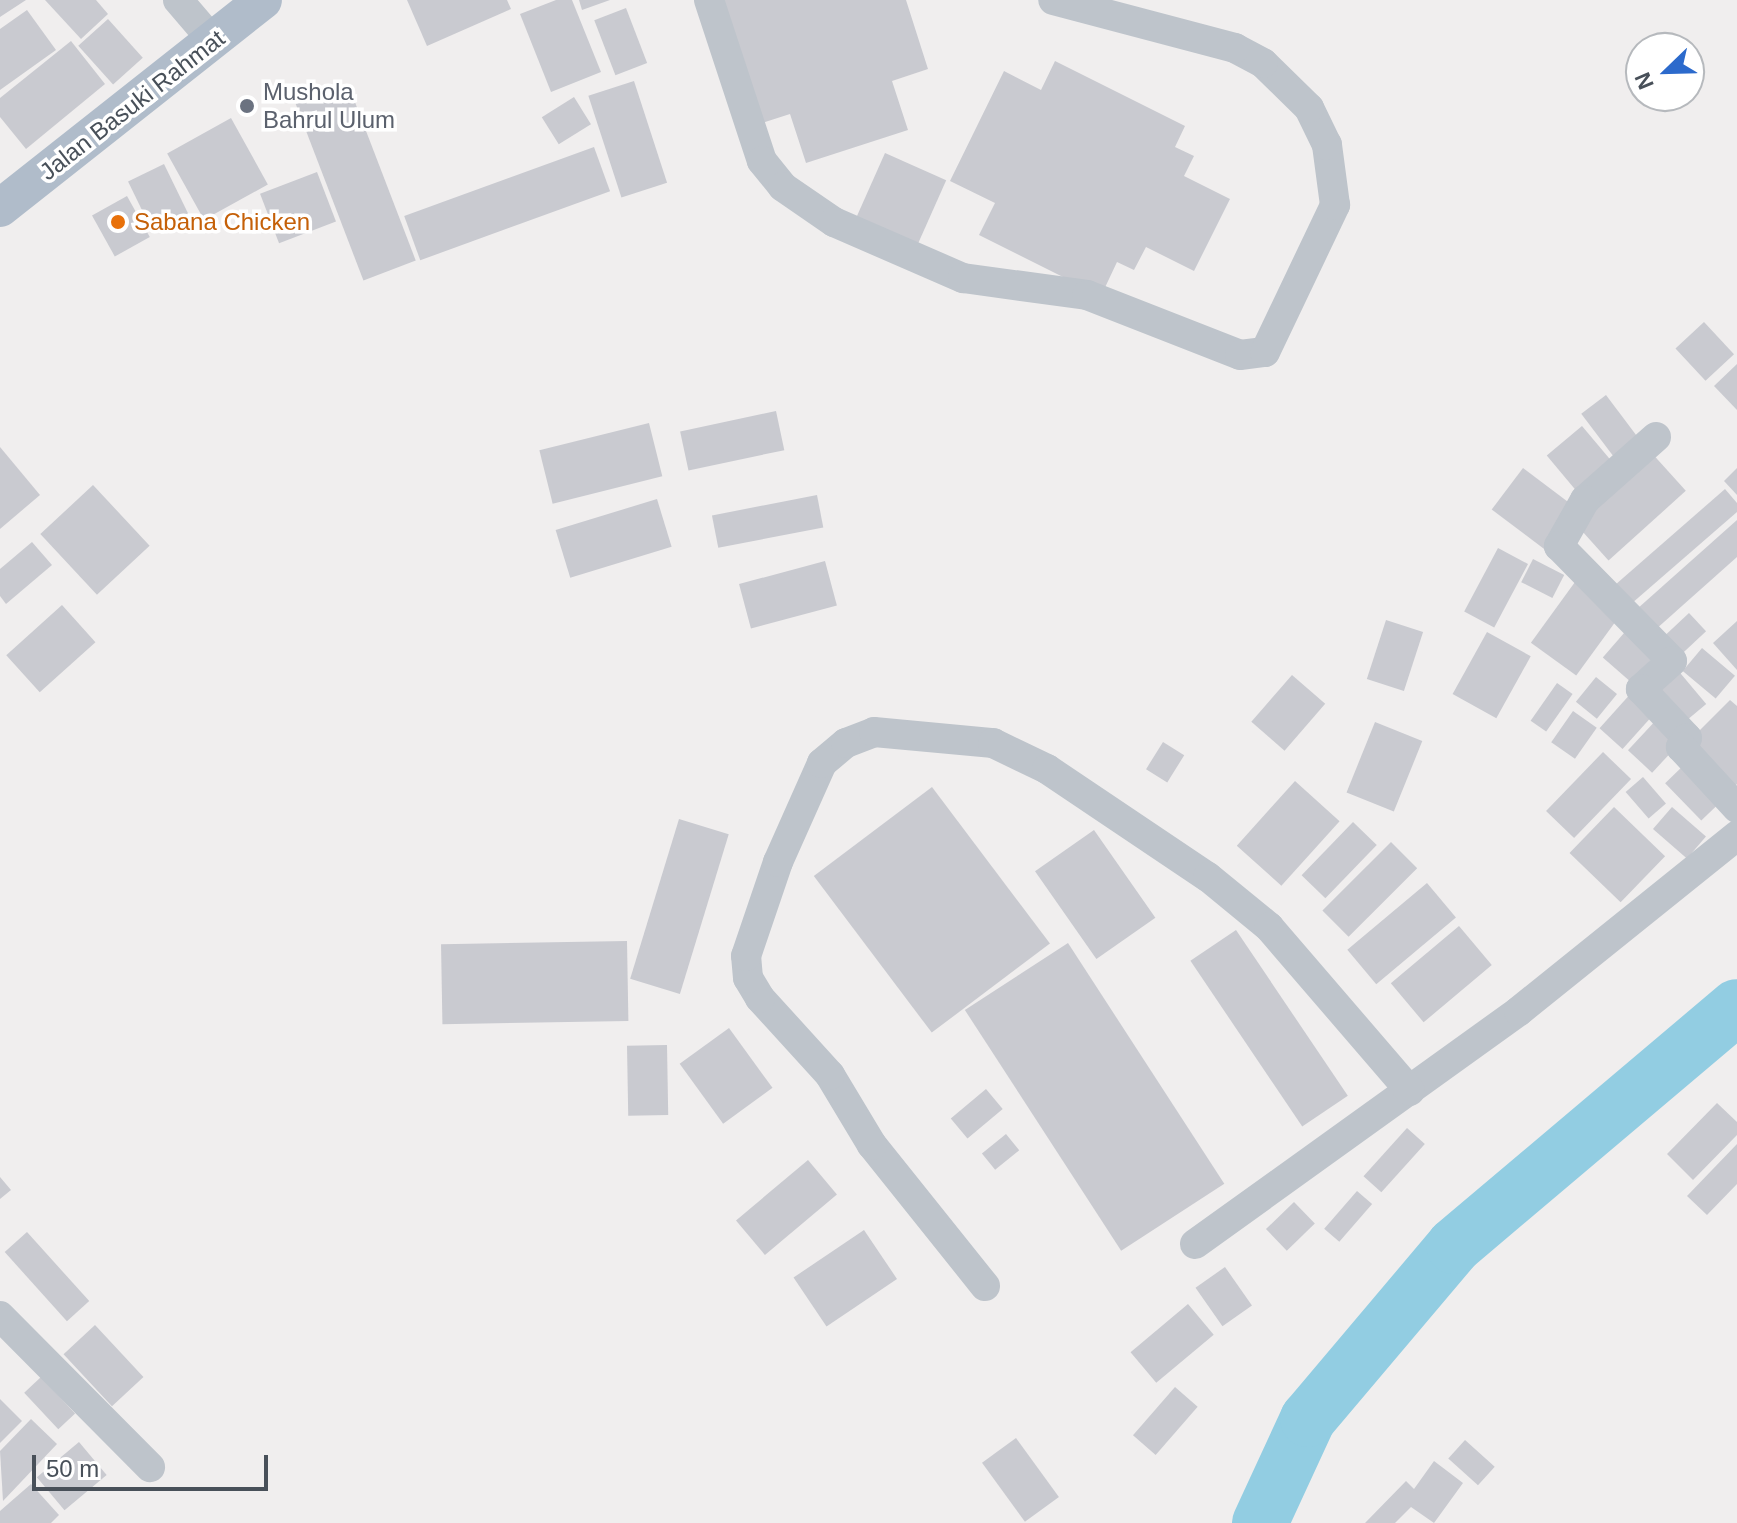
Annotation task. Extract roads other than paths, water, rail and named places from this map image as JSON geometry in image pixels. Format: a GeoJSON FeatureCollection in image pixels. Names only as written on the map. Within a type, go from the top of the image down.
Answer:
{"type":"FeatureCollection","features":[{"type":"Feature","properties":{"kind":"main road","name":"Jalan Basuki Rahmat"},"geometry":{"type":"LineString","coordinates":[[0,208],[263,0]]}},
{"type":"Feature","properties":{"kind":"street"},"geometry":{"type":"LineString","coordinates":[[178,0],[213,41]]}},
{"type":"Feature","properties":{"kind":"street"},"geometry":{"type":"LineString","coordinates":[[709,0],[762,161],[783,187],[834,222],[963,278],[1087,295],[1240,355],[1265,352],[1335,205],[1327,145],[1309,108],[1263,63],[1235,48],[1053,0]]}},
{"type":"Feature","properties":{"kind":"street"},"geometry":{"type":"LineString","coordinates":[[1656,437],[1585,500],[1559,546],[1672,661],[1641,689],[1687,738],[1681,747],[1737,808]]}},
{"type":"Feature","properties":{"kind":"street"},"geometry":{"type":"LineString","coordinates":[[985,1286],[872,1145],[830,1075],[760,998],[748,978],[746,956],[778,862],[822,763],[846,743],[874,732],[993,743],[1047,769],[1208,877],[1269,927],[1410,1091]]}},
{"type":"Feature","properties":{"kind":"street"},"geometry":{"type":"LineString","coordinates":[[1195,1244],[1519,1011],[1737,836]]}},
{"type":"Feature","properties":{"kind":"street"},"geometry":{"type":"LineString","coordinates":[[6,1334],[150,1467]]}},
{"type":"Feature","properties":{"kind":"waterway"},"geometry":{"type":"LineString","coordinates":[[1260,1523],[1308,1419],[1454,1246],[1737,1007]]}},
{"type":"Feature","properties":{"kind":"place","name":"Mushola Bahrul Ulum"},"geometry":{"type":"Point","coordinates":[247,106]}},
{"type":"Feature","properties":{"kind":"place","name":"Sabana Chicken"},"geometry":{"type":"Point","coordinates":[118,222]}}]}
